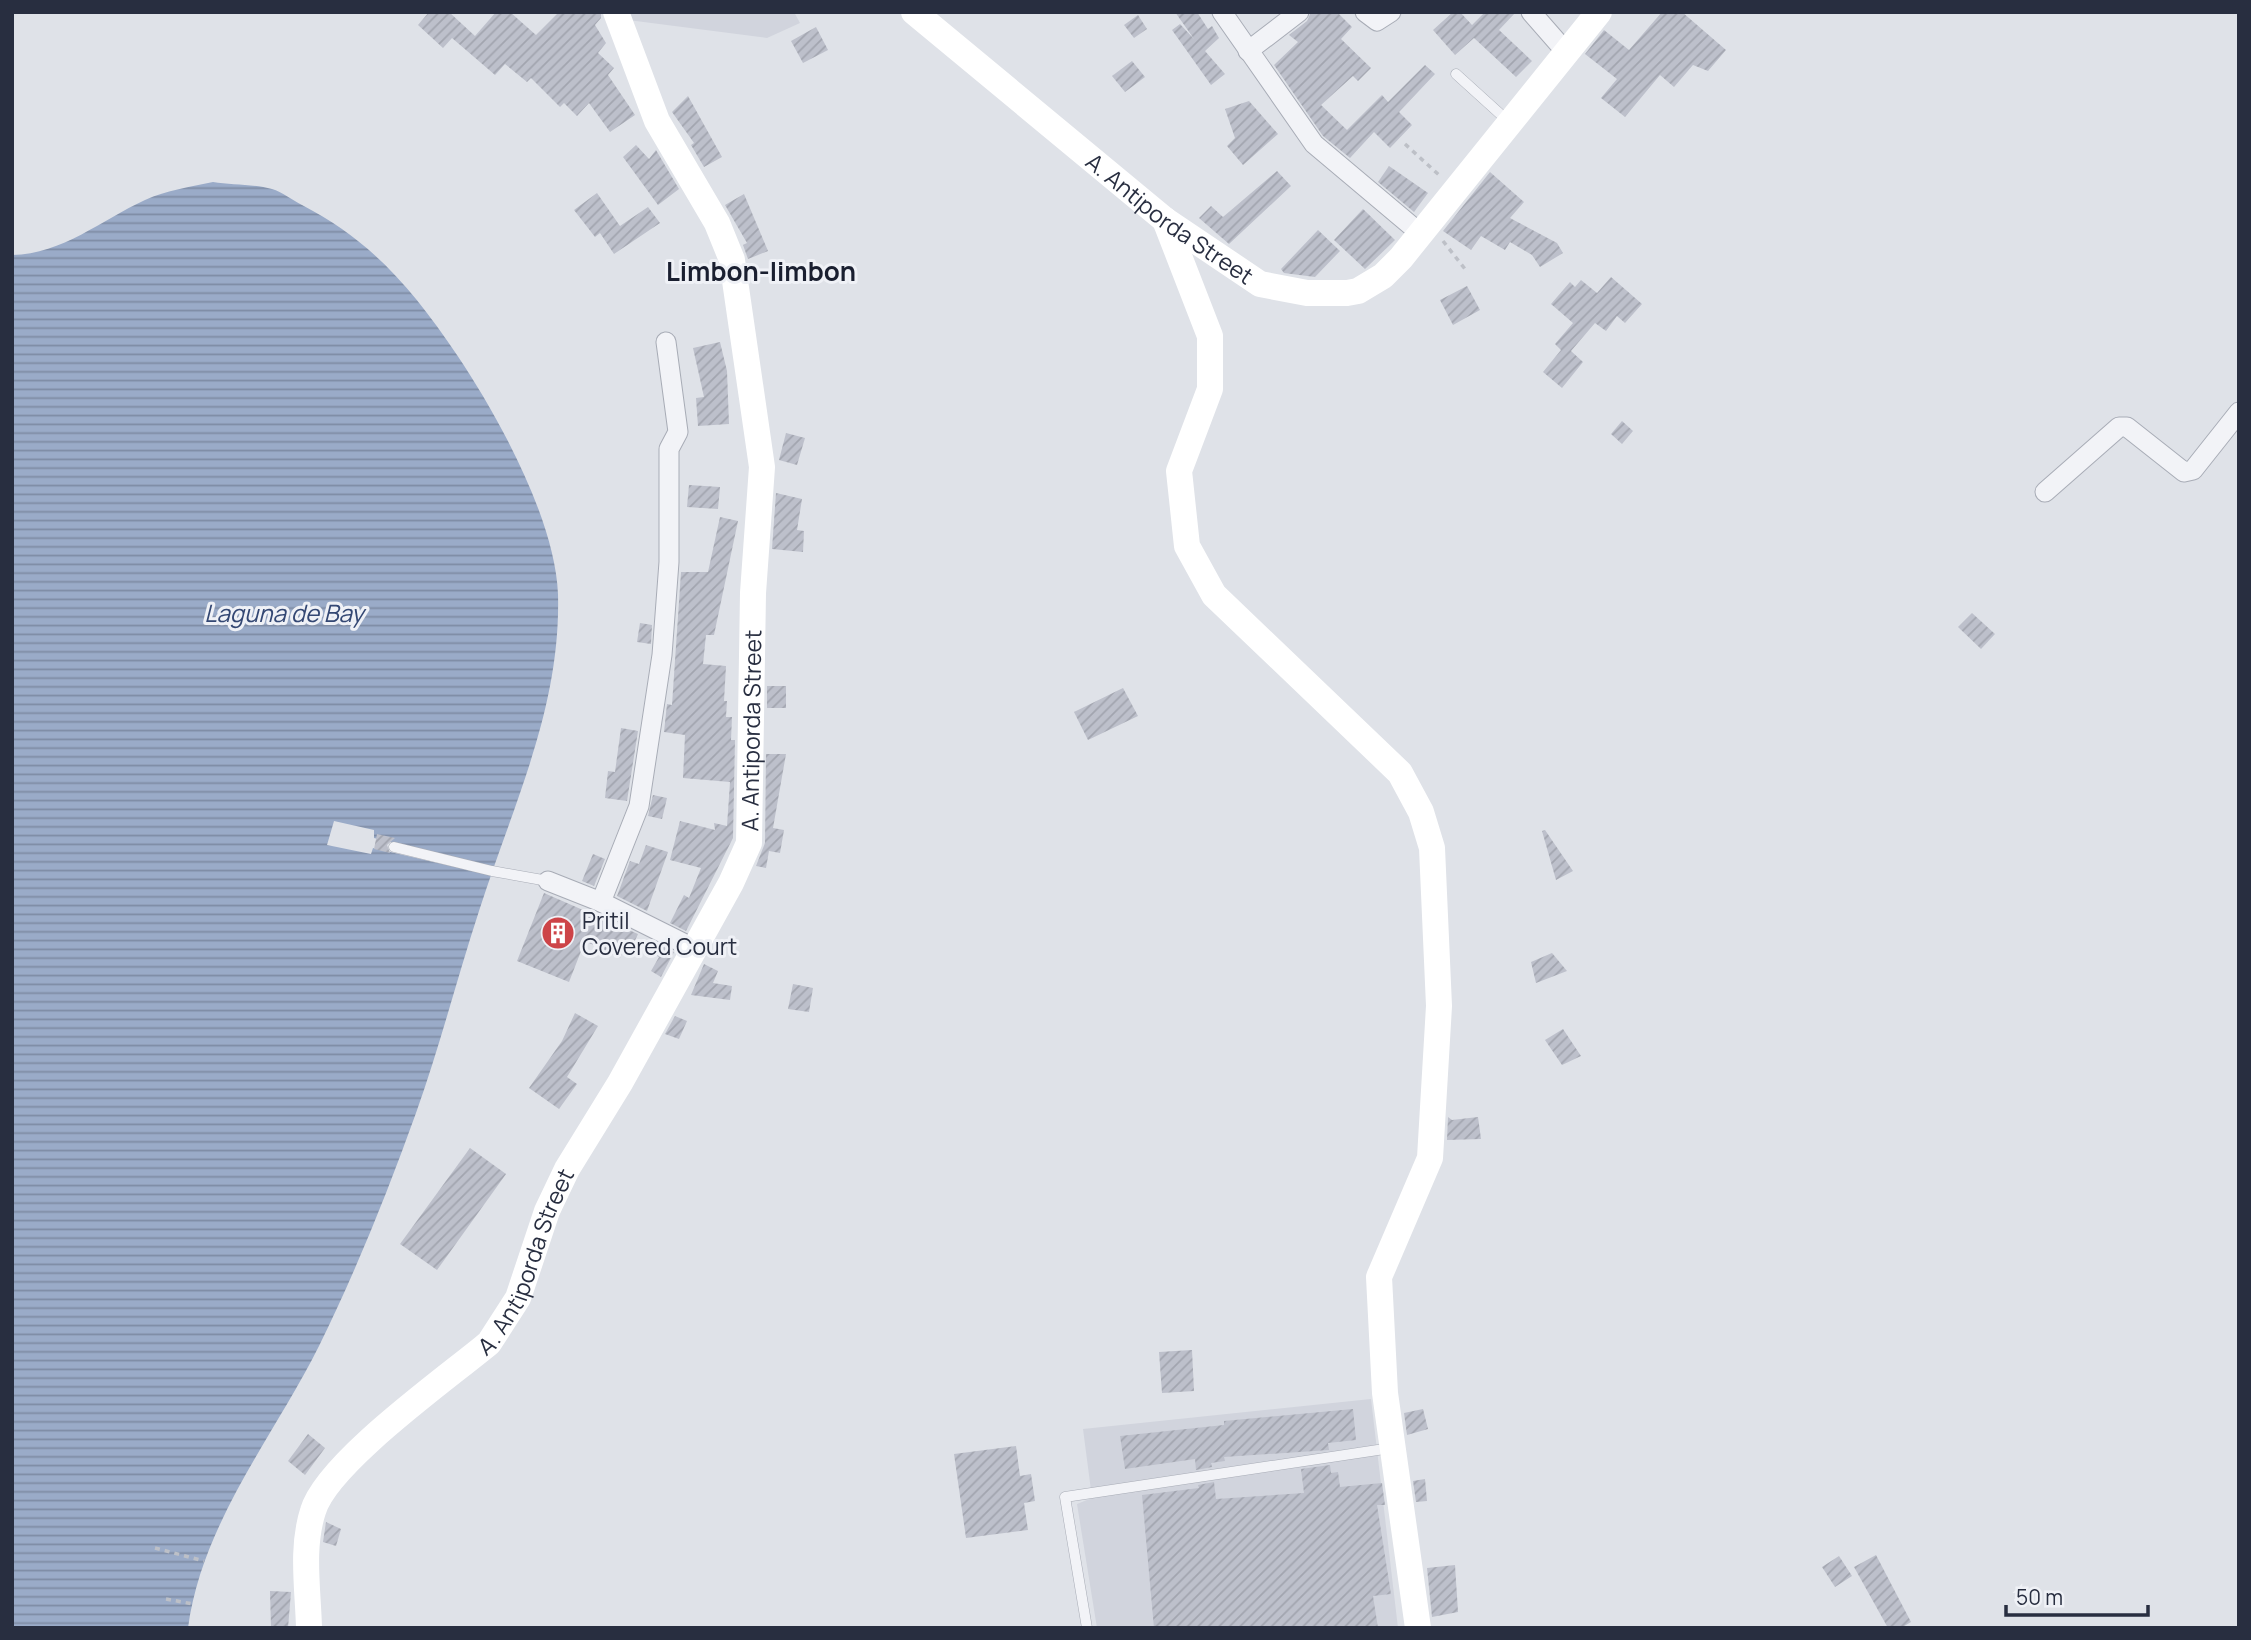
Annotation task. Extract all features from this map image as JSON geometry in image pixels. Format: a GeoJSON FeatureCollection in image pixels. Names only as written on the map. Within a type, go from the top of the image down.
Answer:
{"type":"FeatureCollection","features":[{"type":"Feature","properties":{"kind":"street","name":"A. Antiporda Street"},"geometry":{"type":"LineString","coordinates":[[309,1628],[307,1542],[317,1499],[349,1459],[489,1343],[500,1330],[519,1298],[559,1185],[614,1093],[738,871],[749,843],[753,593],[761,448],[733,260],[717,223],[657,121],[616,12]]}},
{"type":"Feature","properties":{"kind":"street","name":"A. Antiporda Street"},"geometry":{"type":"LineString","coordinates":[[914,12],[1165,220],[1260,284],[1318,294],[1347,293],[1371,284],[1383,276],[1425,229],[1599,12]]}},
{"type":"Feature","properties":{"kind":"street"},"geometry":{"type":"LineString","coordinates":[[1222,12],[1314,144],[1425,229]]}},
{"type":"Feature","properties":{"kind":"street"},"geometry":{"type":"LineString","coordinates":[[1248,51],[1299,12]]}},
{"type":"Feature","properties":{"kind":"street"},"geometry":{"type":"LineString","coordinates":[[1365,12],[1377,22],[1391,12]]}},
{"type":"Feature","properties":{"kind":"street"},"geometry":{"type":"LineString","coordinates":[[1531,12],[1566,52]]}},
{"type":"Feature","properties":{"kind":"street"},"geometry":{"type":"LineString","coordinates":[[1165,220],[1210,336],[1210,389],[1179,471],[1187,546],[1214,595],[1400,773],[1421,812],[1432,848],[1439,1006],[1430,1158],[1379,1277],[1385,1392],[1395,1447],[1418,1628]]}},
{"type":"Feature","properties":{"kind":"street"},"geometry":{"type":"LineString","coordinates":[[601,902],[639,806],[666,627],[669,449],[678,432],[666,342]]}},
{"type":"Feature","properties":{"kind":"street"},"geometry":{"type":"LineString","coordinates":[[2045,492],[2119,427],[2127,427],[2172,466],[2184,472],[2193,470],[2239,412]]}},
{"type":"Feature","properties":{"kind":"street"},"geometry":{"type":"LineString","coordinates":[[548,881],[601,902],[693,948]]}},
{"type":"Feature","properties":{"kind":"lane"},"geometry":{"type":"LineString","coordinates":[[1456,74],[1509,123]]}},
{"type":"Feature","properties":{"kind":"lane"},"geometry":{"type":"LineString","coordinates":[[394,847],[548,881]]}},
{"type":"Feature","properties":{"kind":"lane"},"geometry":{"type":"LineString","coordinates":[[1087,1628],[1065,1497],[1395,1447]]}},
{"type":"Feature","properties":{"kind":"path"},"geometry":{"type":"LineString","coordinates":[[1405,145],[1456,190]]}},
{"type":"Feature","properties":{"kind":"path"},"geometry":{"type":"LineString","coordinates":[[1425,229],[1465,270]]}},
{"type":"Feature","properties":{"kind":"path"},"geometry":{"type":"LineString","coordinates":[[155,1548],[204,1561]]}},
{"type":"Feature","properties":{"kind":"path"},"geometry":{"type":"LineString","coordinates":[[166,1599],[193,1604]]}},
{"type":"Feature","properties":{"kind":"shaded area"},"geometry":{"type":"Polygon","coordinates":[[[627,12],[794,12],[800,23],[767,38],[628,20],[627,12]]]}},
{"type":"Feature","properties":{"kind":"shaded area"},"geometry":{"type":"Polygon","coordinates":[[[1371,1399],[1398,1628],[1097,1628],[1077,1504],[1092,1498],[1083,1429],[1371,1399]]]}},
{"type":"Feature","properties":{"kind":"water","name":"Laguna de Bay"},"geometry":{"type":"Polygon","coordinates":[[[213,182],[276,190],[350,234],[407,288],[457,355],[490,408],[522,469],[547,534],[558,594],[552,677],[520,794],[479,911],[425,1088],[394,1172],[333,1318],[223,1517],[196,1590],[188,1628],[12,1628],[12,255],[48,249],[153,197],[213,182]]]}},
{"type":"Feature","properties":{"kind":"pier"},"geometry":{"type":"Polygon","coordinates":[[[334,821],[374,830],[374,838],[497,868],[494,876],[373,848],[371,854],[327,845],[334,821]]]}},
{"type":"Feature","properties":{"kind":"building"},"geometry":{"type":"Polygon","coordinates":[[[429,12],[449,12],[475,36],[496,12],[510,12],[536,35],[559,12],[601,12],[601,18],[595,25],[606,43],[598,53],[614,68],[608,75],[635,115],[610,132],[589,103],[577,116],[564,103],[560,107],[531,78],[527,82],[505,64],[495,75],[452,38],[443,48],[418,25],[429,12]]]}},
{"type":"Feature","properties":{"kind":"building"},"geometry":{"type":"Polygon","coordinates":[[[1175,12],[1197,12],[1208,29],[1212,26],[1219,38],[1205,51],[1225,74],[1211,85],[1172,30],[1180,24],[1194,39],[1175,12]]]}},
{"type":"Feature","properties":{"kind":"building"},"geometry":{"type":"Polygon","coordinates":[[[1311,12],[1337,12],[1352,27],[1341,39],[1371,68],[1358,81],[1353,76],[1321,105],[1347,130],[1382,95],[1388,102],[1425,65],[1435,74],[1399,112],[1412,125],[1390,148],[1374,132],[1350,158],[1323,136],[1274,65],[1298,42],[1289,35],[1307,21],[1311,12]]]}},
{"type":"Feature","properties":{"kind":"building"},"geometry":{"type":"Polygon","coordinates":[[[1453,12],[1460,12],[1472,25],[1485,12],[1516,12],[1499,30],[1532,61],[1516,77],[1474,38],[1455,55],[1433,30],[1453,12]]]}},
{"type":"Feature","properties":{"kind":"building"},"geometry":{"type":"Polygon","coordinates":[[[1662,12],[1682,12],[1726,50],[1708,71],[1693,65],[1674,87],[1660,75],[1625,117],[1601,98],[1617,79],[1585,54],[1604,30],[1629,50],[1662,12]]]}},
{"type":"Feature","properties":{"kind":"building"},"geometry":{"type":"Polygon","coordinates":[[[1138,15],[1147,29],[1134,38],[1124,25],[1138,15]]]}},
{"type":"Feature","properties":{"kind":"building"},"geometry":{"type":"Polygon","coordinates":[[[816,27],[828,50],[803,63],[791,41],[816,27]]]}},
{"type":"Feature","properties":{"kind":"building"},"geometry":{"type":"Polygon","coordinates":[[[1132,61],[1145,77],[1125,92],[1112,76],[1132,61]]]}},
{"type":"Feature","properties":{"kind":"building"},"geometry":{"type":"Polygon","coordinates":[[[688,96],[722,157],[704,167],[691,145],[694,143],[672,112],[688,96]]]}},
{"type":"Feature","properties":{"kind":"building"},"geometry":{"type":"Polygon","coordinates":[[[1249,101],[1278,134],[1243,165],[1227,146],[1235,138],[1225,109],[1249,101]]]}},
{"type":"Feature","properties":{"kind":"building"},"geometry":{"type":"Polygon","coordinates":[[[636,145],[649,159],[656,150],[679,189],[658,205],[623,157],[636,145]]]}},
{"type":"Feature","properties":{"kind":"building"},"geometry":{"type":"Polygon","coordinates":[[[1389,166],[1428,193],[1414,212],[1378,182],[1389,166]]]}},
{"type":"Feature","properties":{"kind":"building"},"geometry":{"type":"Polygon","coordinates":[[[1277,171],[1291,186],[1229,244],[1199,218],[1211,206],[1223,217],[1277,171]]]}},
{"type":"Feature","properties":{"kind":"building"},"geometry":{"type":"Polygon","coordinates":[[[1490,172],[1524,202],[1510,218],[1557,243],[1563,253],[1540,267],[1532,255],[1510,242],[1505,250],[1481,236],[1471,250],[1443,231],[1490,172]]]}},
{"type":"Feature","properties":{"kind":"building"},"geometry":{"type":"Polygon","coordinates":[[[597,193],[620,226],[648,207],[660,223],[614,254],[600,233],[595,237],[574,210],[597,193]]]}},
{"type":"Feature","properties":{"kind":"building"},"geometry":{"type":"Polygon","coordinates":[[[744,194],[768,251],[748,259],[743,245],[747,243],[725,205],[744,194]]]}},
{"type":"Feature","properties":{"kind":"building"},"geometry":{"type":"Polygon","coordinates":[[[1363,209],[1395,240],[1365,269],[1334,240],[1363,209]]]}},
{"type":"Feature","properties":{"kind":"building"},"geometry":{"type":"Polygon","coordinates":[[[1318,230],[1340,251],[1315,277],[1284,273],[1281,269],[1318,230]]]}},
{"type":"Feature","properties":{"kind":"building"},"geometry":{"type":"Polygon","coordinates":[[[1611,277],[1642,304],[1625,323],[1617,316],[1606,331],[1595,323],[1571,351],[1583,362],[1562,388],[1543,372],[1561,350],[1555,344],[1573,323],[1551,304],[1570,282],[1575,287],[1581,280],[1597,293],[1611,277]]]}},
{"type":"Feature","properties":{"kind":"building"},"geometry":{"type":"Polygon","coordinates":[[[1467,286],[1480,310],[1453,325],[1440,300],[1467,286]]]}},
{"type":"Feature","properties":{"kind":"building"},"geometry":{"type":"Polygon","coordinates":[[[720,342],[727,371],[729,424],[698,426],[696,398],[704,397],[693,348],[720,342]]]}},
{"type":"Feature","properties":{"kind":"building"},"geometry":{"type":"Polygon","coordinates":[[[1622,421],[1633,431],[1622,444],[1611,434],[1622,421]]]}},
{"type":"Feature","properties":{"kind":"building"},"geometry":{"type":"Polygon","coordinates":[[[786,433],[805,438],[797,465],[779,460],[786,433]]]}},
{"type":"Feature","properties":{"kind":"building"},"geometry":{"type":"Polygon","coordinates":[[[689,485],[720,487],[718,509],[687,507],[689,485]]]}},
{"type":"Feature","properties":{"kind":"building"},"geometry":{"type":"Polygon","coordinates":[[[776,493],[802,499],[797,530],[804,531],[803,552],[772,549],[776,493]]]}},
{"type":"Feature","properties":{"kind":"building"},"geometry":{"type":"Polygon","coordinates":[[[720,517],[738,521],[714,635],[706,635],[703,664],[726,666],[724,701],[727,701],[726,717],[732,717],[731,740],[735,740],[733,838],[686,931],[670,923],[684,895],[689,898],[701,868],[670,860],[680,821],[715,830],[714,823],[727,826],[730,782],[683,778],[685,735],[664,732],[667,704],[672,705],[681,572],[708,572],[720,517]]]}},
{"type":"Feature","properties":{"kind":"building"},"geometry":{"type":"Polygon","coordinates":[[[1972,613],[1995,634],[1981,649],[1958,627],[1972,613]]]}},
{"type":"Feature","properties":{"kind":"building"},"geometry":{"type":"Polygon","coordinates":[[[640,623],[652,625],[651,644],[637,642],[640,623]]]}},
{"type":"Feature","properties":{"kind":"building"},"geometry":{"type":"Polygon","coordinates":[[[767,686],[786,686],[786,708],[767,708],[767,686]]]}},
{"type":"Feature","properties":{"kind":"building"},"geometry":{"type":"Polygon","coordinates":[[[1123,688],[1138,716],[1088,740],[1074,712],[1123,688]]]}},
{"type":"Feature","properties":{"kind":"building"},"geometry":{"type":"Polygon","coordinates":[[[621,728],[638,731],[627,801],[605,798],[608,771],[615,772],[621,728]]]}},
{"type":"Feature","properties":{"kind":"building"},"geometry":{"type":"Polygon","coordinates":[[[766,754],[786,754],[773,828],[784,830],[780,853],[769,851],[766,868],[756,866],[765,843],[766,754]]]}},
{"type":"Feature","properties":{"kind":"building"},"geometry":{"type":"Polygon","coordinates":[[[653,795],[667,798],[662,819],[648,816],[653,795]]]}},
{"type":"Feature","properties":{"kind":"building"},"geometry":{"type":"Polygon","coordinates":[[[1545,830],[1573,871],[1556,880],[1542,831],[1545,830]]]}},
{"type":"Feature","properties":{"kind":"building"},"geometry":{"type":"Polygon","coordinates":[[[377,834],[395,838],[387,845],[390,853],[374,849],[377,834]]]}},
{"type":"Feature","properties":{"kind":"building"},"geometry":{"type":"Polygon","coordinates":[[[646,845],[668,852],[647,911],[617,896],[630,861],[639,864],[646,845]]]}},
{"type":"Feature","properties":{"kind":"building"},"geometry":{"type":"Polygon","coordinates":[[[593,854],[605,859],[594,886],[582,881],[593,854]]]}},
{"type":"Feature","properties":{"kind":"building","name":"Pritil Covered Court"},"geometry":{"type":"Polygon","coordinates":[[[544,893],[638,934],[633,945],[628,942],[620,958],[585,941],[569,982],[517,961],[544,893]]]}},
{"type":"Feature","properties":{"kind":"building"},"geometry":{"type":"Polygon","coordinates":[[[658,944],[674,952],[661,977],[651,971],[659,957],[653,954],[658,944]]]}},
{"type":"Feature","properties":{"kind":"building"},"geometry":{"type":"Polygon","coordinates":[[[1552,953],[1567,971],[1536,983],[1531,962],[1552,953]]]}},
{"type":"Feature","properties":{"kind":"building"},"geometry":{"type":"Polygon","coordinates":[[[704,964],[718,971],[713,983],[732,986],[730,1000],[691,995],[704,964]]]}},
{"type":"Feature","properties":{"kind":"building"},"geometry":{"type":"Polygon","coordinates":[[[793,984],[813,988],[809,1012],[788,1009],[793,984]]]}},
{"type":"Feature","properties":{"kind":"building"},"geometry":{"type":"Polygon","coordinates":[[[575,1013],[598,1026],[567,1077],[577,1084],[559,1109],[529,1088],[562,1041],[575,1013]]]}},
{"type":"Feature","properties":{"kind":"building"},"geometry":{"type":"Polygon","coordinates":[[[675,1016],[687,1021],[679,1039],[665,1034],[675,1016]]]}},
{"type":"Feature","properties":{"kind":"building"},"geometry":{"type":"Polygon","coordinates":[[[1563,1029],[1581,1056],[1562,1065],[1545,1040],[1563,1029]]]}},
{"type":"Feature","properties":{"kind":"building"},"geometry":{"type":"Polygon","coordinates":[[[1448,1117],[1452,1120],[1478,1117],[1481,1139],[1447,1140],[1448,1117]]]}},
{"type":"Feature","properties":{"kind":"building"},"geometry":{"type":"Polygon","coordinates":[[[470,1148],[506,1174],[437,1270],[400,1244],[470,1148]]]}},
{"type":"Feature","properties":{"kind":"building"},"geometry":{"type":"Polygon","coordinates":[[[1192,1350],[1194,1391],[1162,1393],[1159,1352],[1192,1350]]]}},
{"type":"Feature","properties":{"kind":"building"},"geometry":{"type":"Polygon","coordinates":[[[1353,1409],[1356,1440],[1328,1443],[1329,1450],[1224,1457],[1225,1461],[1211,1463],[1212,1467],[1196,1470],[1195,1459],[1125,1469],[1120,1436],[1224,1425],[1224,1421],[1353,1409]]]}},
{"type":"Feature","properties":{"kind":"building"},"geometry":{"type":"Polygon","coordinates":[[[1423,1409],[1428,1429],[1407,1435],[1404,1413],[1423,1409]]]}},
{"type":"Feature","properties":{"kind":"building"},"geometry":{"type":"Polygon","coordinates":[[[308,1434],[325,1448],[305,1475],[288,1461],[308,1434]]]}},
{"type":"Feature","properties":{"kind":"building"},"geometry":{"type":"Polygon","coordinates":[[[1016,1446],[1020,1476],[1031,1474],[1035,1501],[1024,1503],[1028,1530],[966,1538],[954,1454],[1016,1446]]]}},
{"type":"Feature","properties":{"kind":"building"},"geometry":{"type":"Polygon","coordinates":[[[1330,1465],[1331,1473],[1338,1472],[1340,1487],[1382,1483],[1385,1505],[1377,1505],[1391,1594],[1373,1596],[1378,1628],[1154,1628],[1142,1495],[1199,1488],[1198,1485],[1214,1482],[1216,1499],[1304,1493],[1301,1469],[1330,1465]]]}},
{"type":"Feature","properties":{"kind":"building"},"geometry":{"type":"Polygon","coordinates":[[[1425,1479],[1427,1501],[1416,1502],[1413,1481],[1425,1479]]]}},
{"type":"Feature","properties":{"kind":"building"},"geometry":{"type":"Polygon","coordinates":[[[326,1522],[341,1529],[336,1546],[323,1542],[326,1522]]]}},
{"type":"Feature","properties":{"kind":"building"},"geometry":{"type":"Polygon","coordinates":[[[1876,1555],[1911,1622],[1901,1628],[1888,1628],[1854,1567],[1876,1555]]]}},
{"type":"Feature","properties":{"kind":"building"},"geometry":{"type":"Polygon","coordinates":[[[1839,1556],[1852,1576],[1835,1587],[1822,1567],[1839,1556]]]}},
{"type":"Feature","properties":{"kind":"building"},"geometry":{"type":"Polygon","coordinates":[[[1455,1565],[1458,1612],[1432,1617],[1427,1568],[1455,1565]]]}},
{"type":"Feature","properties":{"kind":"building"},"geometry":{"type":"Polygon","coordinates":[[[270,1591],[291,1592],[288,1628],[271,1628],[270,1591]]]}},
{"type":"Feature","properties":{"kind":"place","name":"Pritil Covered Court"},"geometry":{"type":"Point","coordinates":[558,933]}},
{"type":"Feature","properties":{"kind":"district","name":"Limbon-limbon"},"geometry":{"type":"Point","coordinates":[761,271]}}]}
